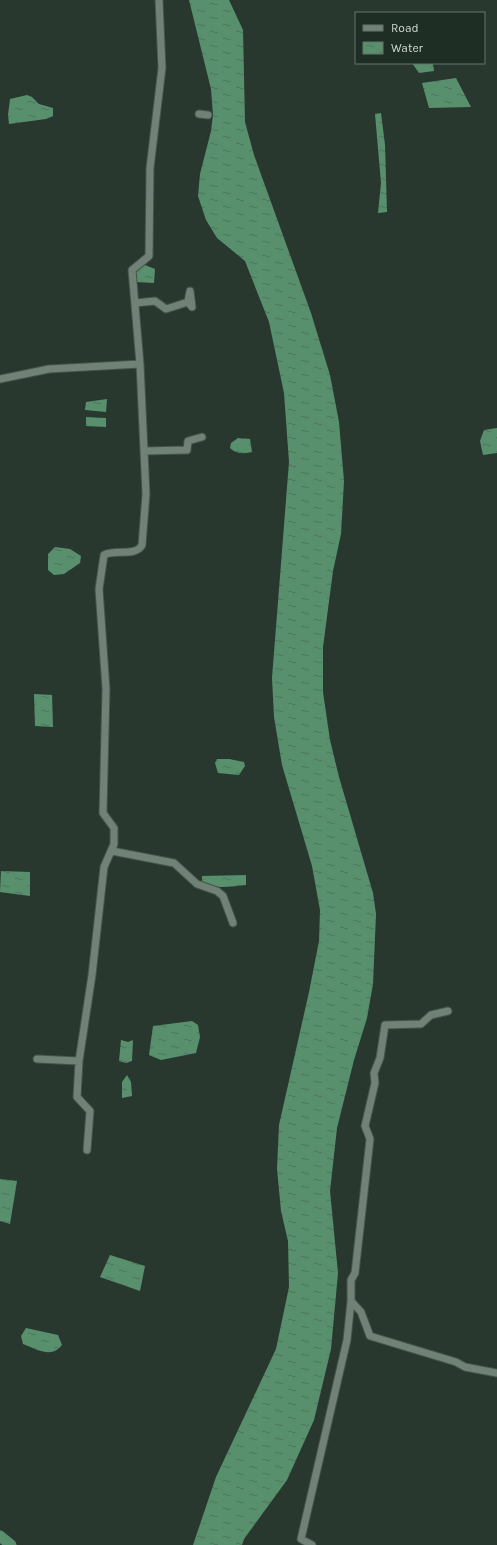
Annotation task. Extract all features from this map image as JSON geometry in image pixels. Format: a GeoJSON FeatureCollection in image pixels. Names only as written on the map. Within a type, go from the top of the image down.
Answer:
{"type":"FeatureCollection","features":[{"type":"Feature","properties":{"kind":"street"},"geometry":{"type":"LineString","coordinates":[[87,1150],[90,1111],[77,1097],[79,1062],[92,975],[104,868],[114,844],[114,828],[103,813],[106,689],[99,590],[104,555],[109,552],[123,553],[137,550],[142,545],[146,494],[140,364],[132,270],[149,256],[153,226],[150,168],[162,68],[159,0]]}},
{"type":"Feature","properties":{"kind":"street"},"geometry":{"type":"LineString","coordinates":[[199,114],[208,115]]}},
{"type":"Feature","properties":{"kind":"street"},"geometry":{"type":"LineString","coordinates":[[135,303],[155,301],[166,309],[188,302]]}},
{"type":"Feature","properties":{"kind":"street"},"geometry":{"type":"LineString","coordinates":[[0,379],[49,369],[140,364]]}},
{"type":"Feature","properties":{"kind":"street"},"geometry":{"type":"LineString","coordinates":[[144,451],[186,450],[188,441],[202,437]]}},
{"type":"Feature","properties":{"kind":"street"},"geometry":{"type":"LineString","coordinates":[[112,851],[174,863],[197,884],[217,891],[223,896],[233,923]]}},
{"type":"Feature","properties":{"kind":"street"},"geometry":{"type":"LineString","coordinates":[[312,1545],[301,1539],[347,1340],[351,1301],[351,1280],[355,1273],[370,1139],[365,1126],[375,1083],[374,1074],[380,1058],[385,1026],[421,1024],[431,1015],[448,1011]]}},
{"type":"Feature","properties":{"kind":"street"},"geometry":{"type":"LineString","coordinates":[[37,1059],[79,1062]]}},
{"type":"Feature","properties":{"kind":"street"},"geometry":{"type":"LineString","coordinates":[[351,1301],[361,1312],[370,1336],[456,1362],[465,1367],[497,1373]]}},
{"type":"Feature","properties":{"kind":"water"},"geometry":{"type":"Polygon","coordinates":[[[189,0],[229,0],[243,30],[245,122],[254,155],[311,313],[330,375],[339,422],[344,481],[341,534],[333,571],[323,647],[323,692],[330,740],[339,777],[373,893],[376,914],[373,984],[367,1018],[354,1060],[337,1128],[330,1191],[338,1273],[331,1349],[314,1420],[287,1480],[244,1539],[242,1545],[193,1545],[216,1477],[276,1349],[289,1287],[288,1241],[281,1211],[277,1169],[279,1125],[319,941],[320,910],[312,866],[282,765],[274,717],[272,678],[289,462],[284,393],[269,322],[245,261],[217,238],[206,220],[198,196],[200,174],[211,131],[213,115],[211,89],[189,0]]]}},
{"type":"Feature","properties":{"kind":"water"},"geometry":{"type":"Polygon","coordinates":[[[413,64],[433,64],[434,71],[419,73],[413,64]]]}},
{"type":"Feature","properties":{"kind":"water"},"geometry":{"type":"Polygon","coordinates":[[[456,78],[471,107],[429,108],[422,83],[456,78]]]}},
{"type":"Feature","properties":{"kind":"water"},"geometry":{"type":"Polygon","coordinates":[[[27,95],[32,97],[39,104],[53,108],[53,116],[46,119],[9,124],[8,115],[10,99],[27,95]]]}},
{"type":"Feature","properties":{"kind":"water"},"geometry":{"type":"Polygon","coordinates":[[[381,113],[385,145],[387,212],[378,213],[381,183],[375,114],[381,113]]]}},
{"type":"Feature","properties":{"kind":"water"},"geometry":{"type":"Polygon","coordinates":[[[145,265],[155,269],[154,283],[136,282],[135,272],[145,265]]]}},
{"type":"Feature","properties":{"kind":"water"},"geometry":{"type":"Polygon","coordinates":[[[107,399],[106,412],[85,410],[86,402],[107,399]]]}},
{"type":"Feature","properties":{"kind":"water"},"geometry":{"type":"Polygon","coordinates":[[[86,417],[106,418],[106,427],[86,426],[86,417]]]}},
{"type":"Feature","properties":{"kind":"water"},"geometry":{"type":"Polygon","coordinates":[[[497,428],[497,453],[483,455],[480,441],[484,430],[497,428]]]}},
{"type":"Feature","properties":{"kind":"water"},"geometry":{"type":"Polygon","coordinates":[[[238,438],[250,439],[252,452],[240,453],[230,448],[231,443],[238,438]]]}},
{"type":"Feature","properties":{"kind":"water"},"geometry":{"type":"Polygon","coordinates":[[[55,547],[70,549],[81,556],[80,563],[64,574],[54,575],[48,570],[48,554],[55,547]]]}},
{"type":"Feature","properties":{"kind":"water"},"geometry":{"type":"Polygon","coordinates":[[[34,694],[52,695],[53,727],[35,726],[34,694]]]}},
{"type":"Feature","properties":{"kind":"water"},"geometry":{"type":"Polygon","coordinates":[[[217,759],[229,759],[244,762],[245,766],[239,775],[218,773],[215,763],[217,759]]]}},
{"type":"Feature","properties":{"kind":"water"},"geometry":{"type":"Polygon","coordinates":[[[1,871],[30,872],[30,896],[0,892],[1,871]]]}},
{"type":"Feature","properties":{"kind":"water"},"geometry":{"type":"Polygon","coordinates":[[[246,875],[246,885],[218,887],[202,883],[202,876],[246,875]]]}},
{"type":"Feature","properties":{"kind":"water"},"geometry":{"type":"Polygon","coordinates":[[[192,1021],[198,1025],[200,1037],[196,1053],[161,1060],[149,1055],[153,1026],[192,1021]]]}},
{"type":"Feature","properties":{"kind":"water"},"geometry":{"type":"Polygon","coordinates":[[[121,1040],[128,1042],[133,1040],[132,1061],[126,1063],[119,1061],[121,1040]]]}},
{"type":"Feature","properties":{"kind":"water"},"geometry":{"type":"Polygon","coordinates":[[[127,1075],[131,1082],[132,1096],[122,1098],[122,1082],[127,1075]]]}},
{"type":"Feature","properties":{"kind":"water"},"geometry":{"type":"Polygon","coordinates":[[[0,1179],[17,1181],[10,1224],[0,1221],[0,1179]]]}},
{"type":"Feature","properties":{"kind":"water"},"geometry":{"type":"Polygon","coordinates":[[[110,1255],[145,1266],[140,1291],[100,1277],[110,1255]]]}},
{"type":"Feature","properties":{"kind":"water"},"geometry":{"type":"Polygon","coordinates":[[[26,1328],[58,1335],[62,1345],[54,1351],[44,1352],[23,1344],[21,1336],[26,1328]]]}},
{"type":"Feature","properties":{"kind":"waterway"},"geometry":{"type":"LineString","coordinates":[[0,1536],[11,1545]]}}]}
